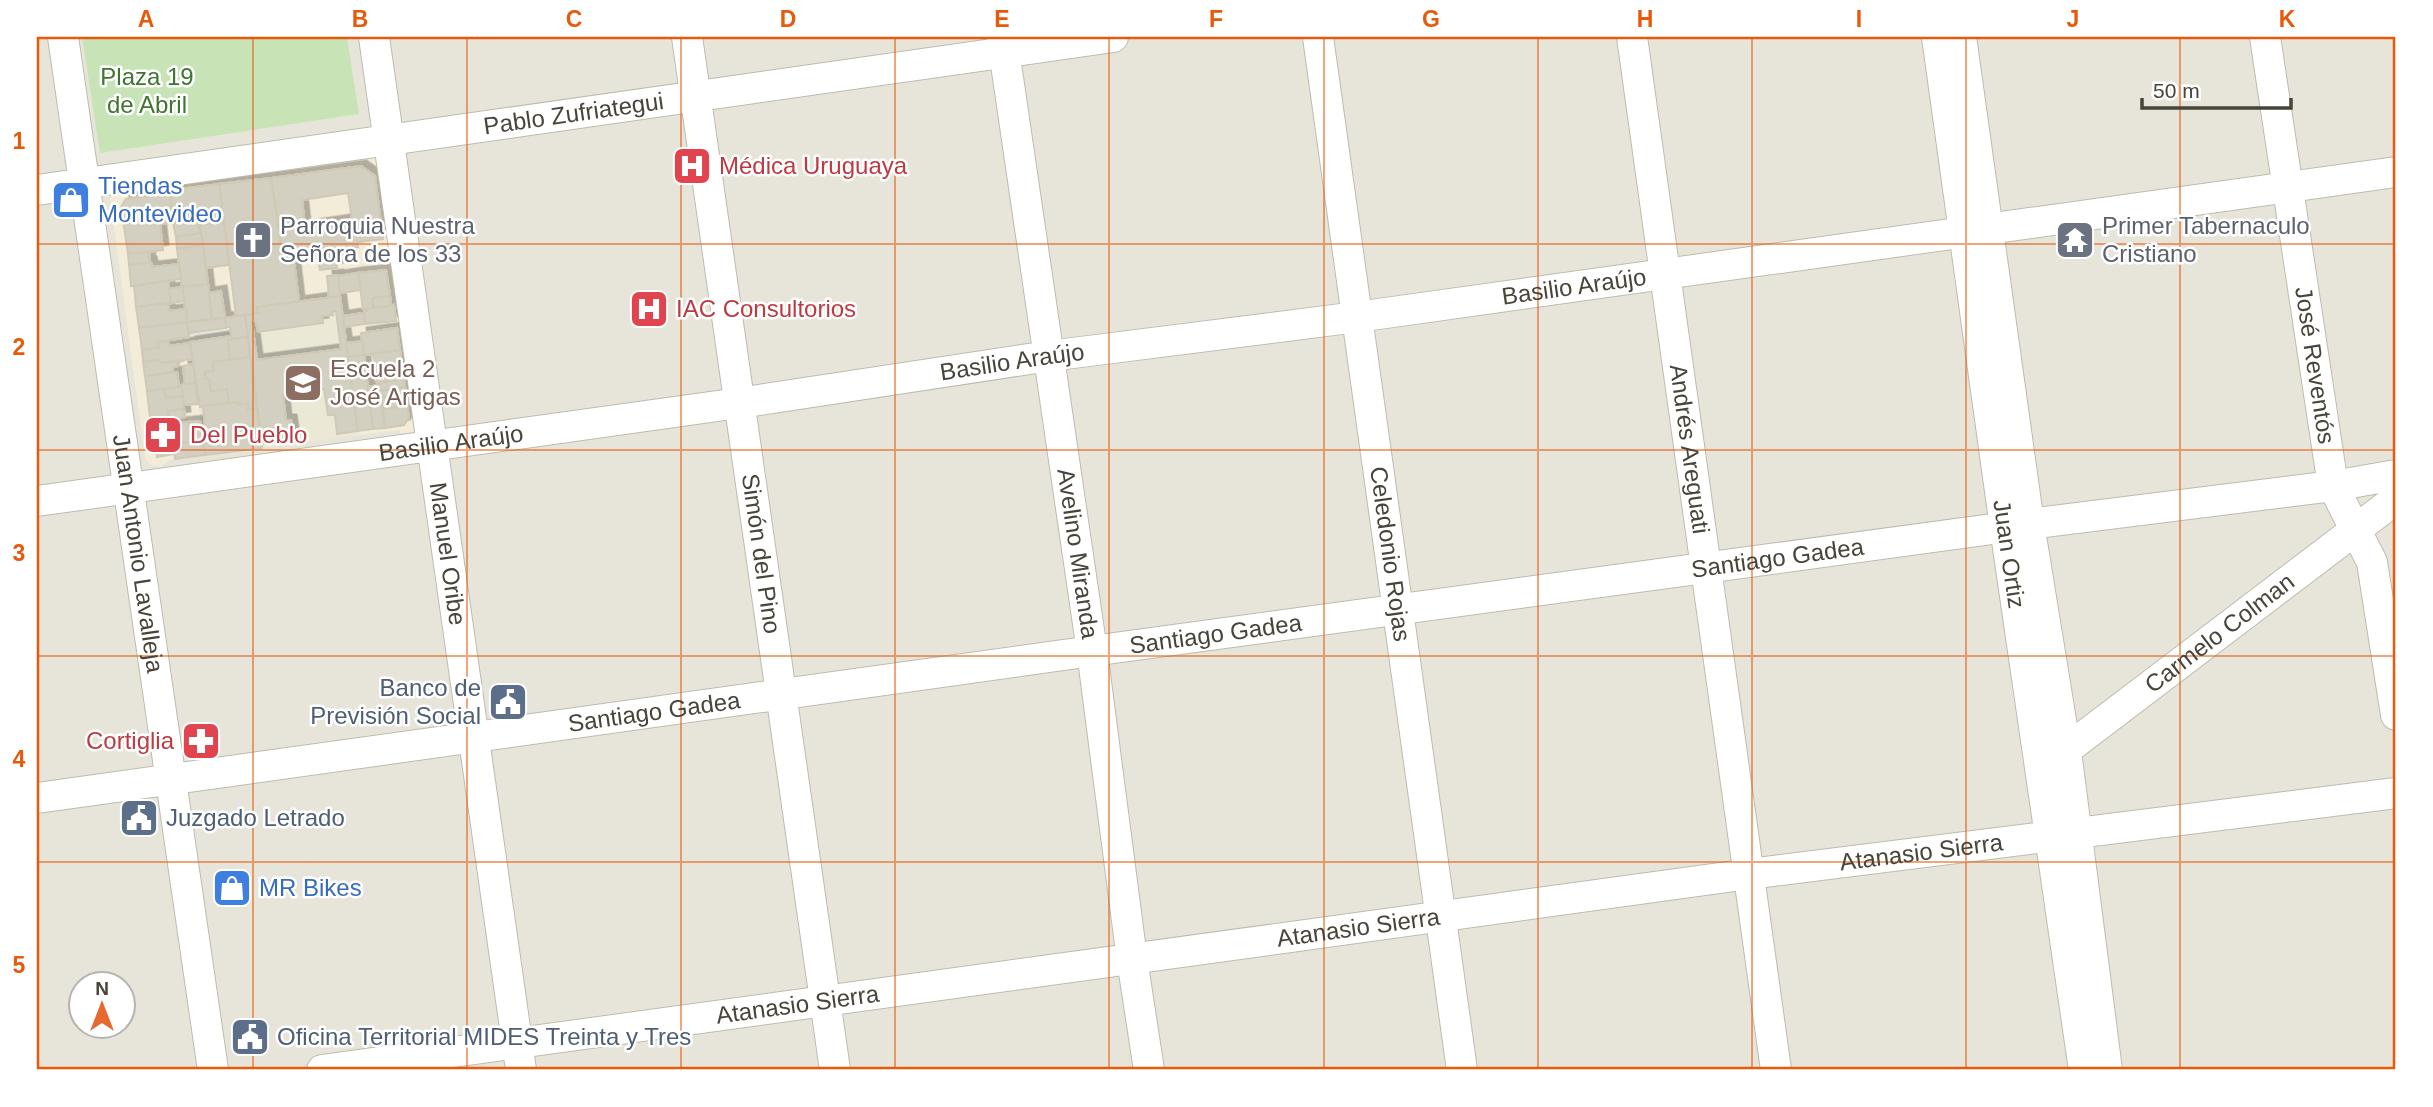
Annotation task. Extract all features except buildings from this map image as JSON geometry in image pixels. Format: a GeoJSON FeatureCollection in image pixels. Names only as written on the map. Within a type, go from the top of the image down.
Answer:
{"type":"FeatureCollection","features":[{"type":"Feature","properties":{"kind":"street","name":"Juan Antonio Lavalleja"},"geometry":{"type":"LineString","coordinates":[[63,37],[213,1070]]}},
{"type":"Feature","properties":{"kind":"street","name":"Manuel Oribe"},"geometry":{"type":"LineString","coordinates":[[374,37],[519,1057]]}},
{"type":"Feature","properties":{"kind":"street","name":"Simón del Pino"},"geometry":{"type":"LineString","coordinates":[[687,37],[835,1070]]}},
{"type":"Feature","properties":{"kind":"street","name":"Pablo Zufriategui"},"geometry":{"type":"LineString","coordinates":[[37,190],[695,97],[1003,44],[1113,37]]}},
{"type":"Feature","properties":{"kind":"street","name":"Celedonio Rojas"},"geometry":{"type":"LineString","coordinates":[[1318,37],[1462,1070]]}},
{"type":"Feature","properties":{"kind":"street","name":"Andrés Areguati"},"geometry":{"type":"LineString","coordinates":[[1632,37],[1776,1070]]}},
{"type":"Feature","properties":{"kind":"street","name":"Juan Ortiz"},"geometry":{"type":"LineString","coordinates":[[1937,37],[1976,231],[2017,526],[2042,767],[2064,835],[2107,1070]]}},
{"type":"Feature","properties":{"kind":"street","name":"Juan Ortiz"},"geometry":{"type":"LineString","coordinates":[[1961,37],[1976,231]]}},
{"type":"Feature","properties":{"kind":"street","name":"José Reventós"},"geometry":{"type":"LineString","coordinates":[[2265,37],[2333,485],[2353,530],[2372,562],[2396,715]]}},
{"type":"Feature","properties":{"kind":"street","name":"Avelino Miranda"},"geometry":{"type":"LineString","coordinates":[[1003,44],[1092,651],[1149,1070]]}},
{"type":"Feature","properties":{"kind":"street","name":"Basilio Araújo"},"geometry":{"type":"LineString","coordinates":[[37,500],[739,403],[1049,356],[1357,317],[2396,172]]}},
{"type":"Feature","properties":{"kind":"street","name":"Santiago Gadea"},"geometry":{"type":"LineString","coordinates":[[37,798],[1092,651],[2396,475]]}},
{"type":"Feature","properties":{"kind":"street","name":"Carmelo Colman"},"geometry":{"type":"LineString","coordinates":[[2042,767],[2396,499]]}},
{"type":"Feature","properties":{"kind":"street","name":"Juan Ortiz"},"geometry":{"type":"LineString","coordinates":[[2017,526],[2066,751],[2064,835],[2084,1070]]}},
{"type":"Feature","properties":{"kind":"street","name":"Atanasio Sierra"},"geometry":{"type":"LineString","coordinates":[[322,1070],[519,1057],[824,1001],[1749,874],[2396,793]]}},
{"type":"Feature","properties":{"kind":"shaded area"},"geometry":{"type":"Polygon","coordinates":[[[37,37],[2396,37],[2396,1070],[37,1070],[37,37]]]}},
{"type":"Feature","properties":{"kind":"shaded area"},"geometry":{"type":"Polygon","coordinates":[[[380,156],[416,432],[401,434],[400,430],[359,435],[340,297],[258,313],[188,322],[205,455],[170,460],[160,467],[150,465],[145,458],[110,197],[112,193],[380,156]]]}},
{"type":"Feature","properties":{"kind":"shaded area","name":"Escuela 2 José Artigas"},"geometry":{"type":"Polygon","coordinates":[[[340,296],[359,435],[262,448],[245,315],[257,307],[340,296]]]}},
{"type":"Feature","properties":{"kind":"green space","name":"Plaza 19 de Abril"},"geometry":{"type":"Polygon","coordinates":[[[82,37],[347,37],[359,114],[100,153],[82,37]]]}},
{"type":"Feature","properties":{"kind":"place","name":"Médica Uruguaya"},"geometry":{"type":"Point","coordinates":[692,166]}},
{"type":"Feature","properties":{"kind":"place","name":"Tiendas Montevideo"},"geometry":{"type":"Point","coordinates":[71,200]}},
{"type":"Feature","properties":{"kind":"place","name":"Parroquia Nuestra Señora de los 33"},"geometry":{"type":"Point","coordinates":[253,240]}},
{"type":"Feature","properties":{"kind":"place","name":"Primer Tabernaculo Cristiano"},"geometry":{"type":"Point","coordinates":[2075,240]}},
{"type":"Feature","properties":{"kind":"place","name":"IAC Consultorios"},"geometry":{"type":"Point","coordinates":[649,309]}},
{"type":"Feature","properties":{"kind":"place","name":"Escuela 2 José Artigas"},"geometry":{"type":"Point","coordinates":[303,383]}},
{"type":"Feature","properties":{"kind":"place","name":"Del Pueblo"},"geometry":{"type":"Point","coordinates":[163,435]}},
{"type":"Feature","properties":{"kind":"place","name":"Banco de Previsión Social"},"geometry":{"type":"Point","coordinates":[508,702]}},
{"type":"Feature","properties":{"kind":"place","name":"Cortiglia"},"geometry":{"type":"Point","coordinates":[201,741]}},
{"type":"Feature","properties":{"kind":"place","name":"Juzgado Letrado"},"geometry":{"type":"Point","coordinates":[139,818]}},
{"type":"Feature","properties":{"kind":"place","name":"MR Bikes"},"geometry":{"type":"Point","coordinates":[232,888]}},
{"type":"Feature","properties":{"kind":"place","name":"Oficina Territorial MIDES Treinta y Tres"},"geometry":{"type":"Point","coordinates":[250,1037]}}]}
